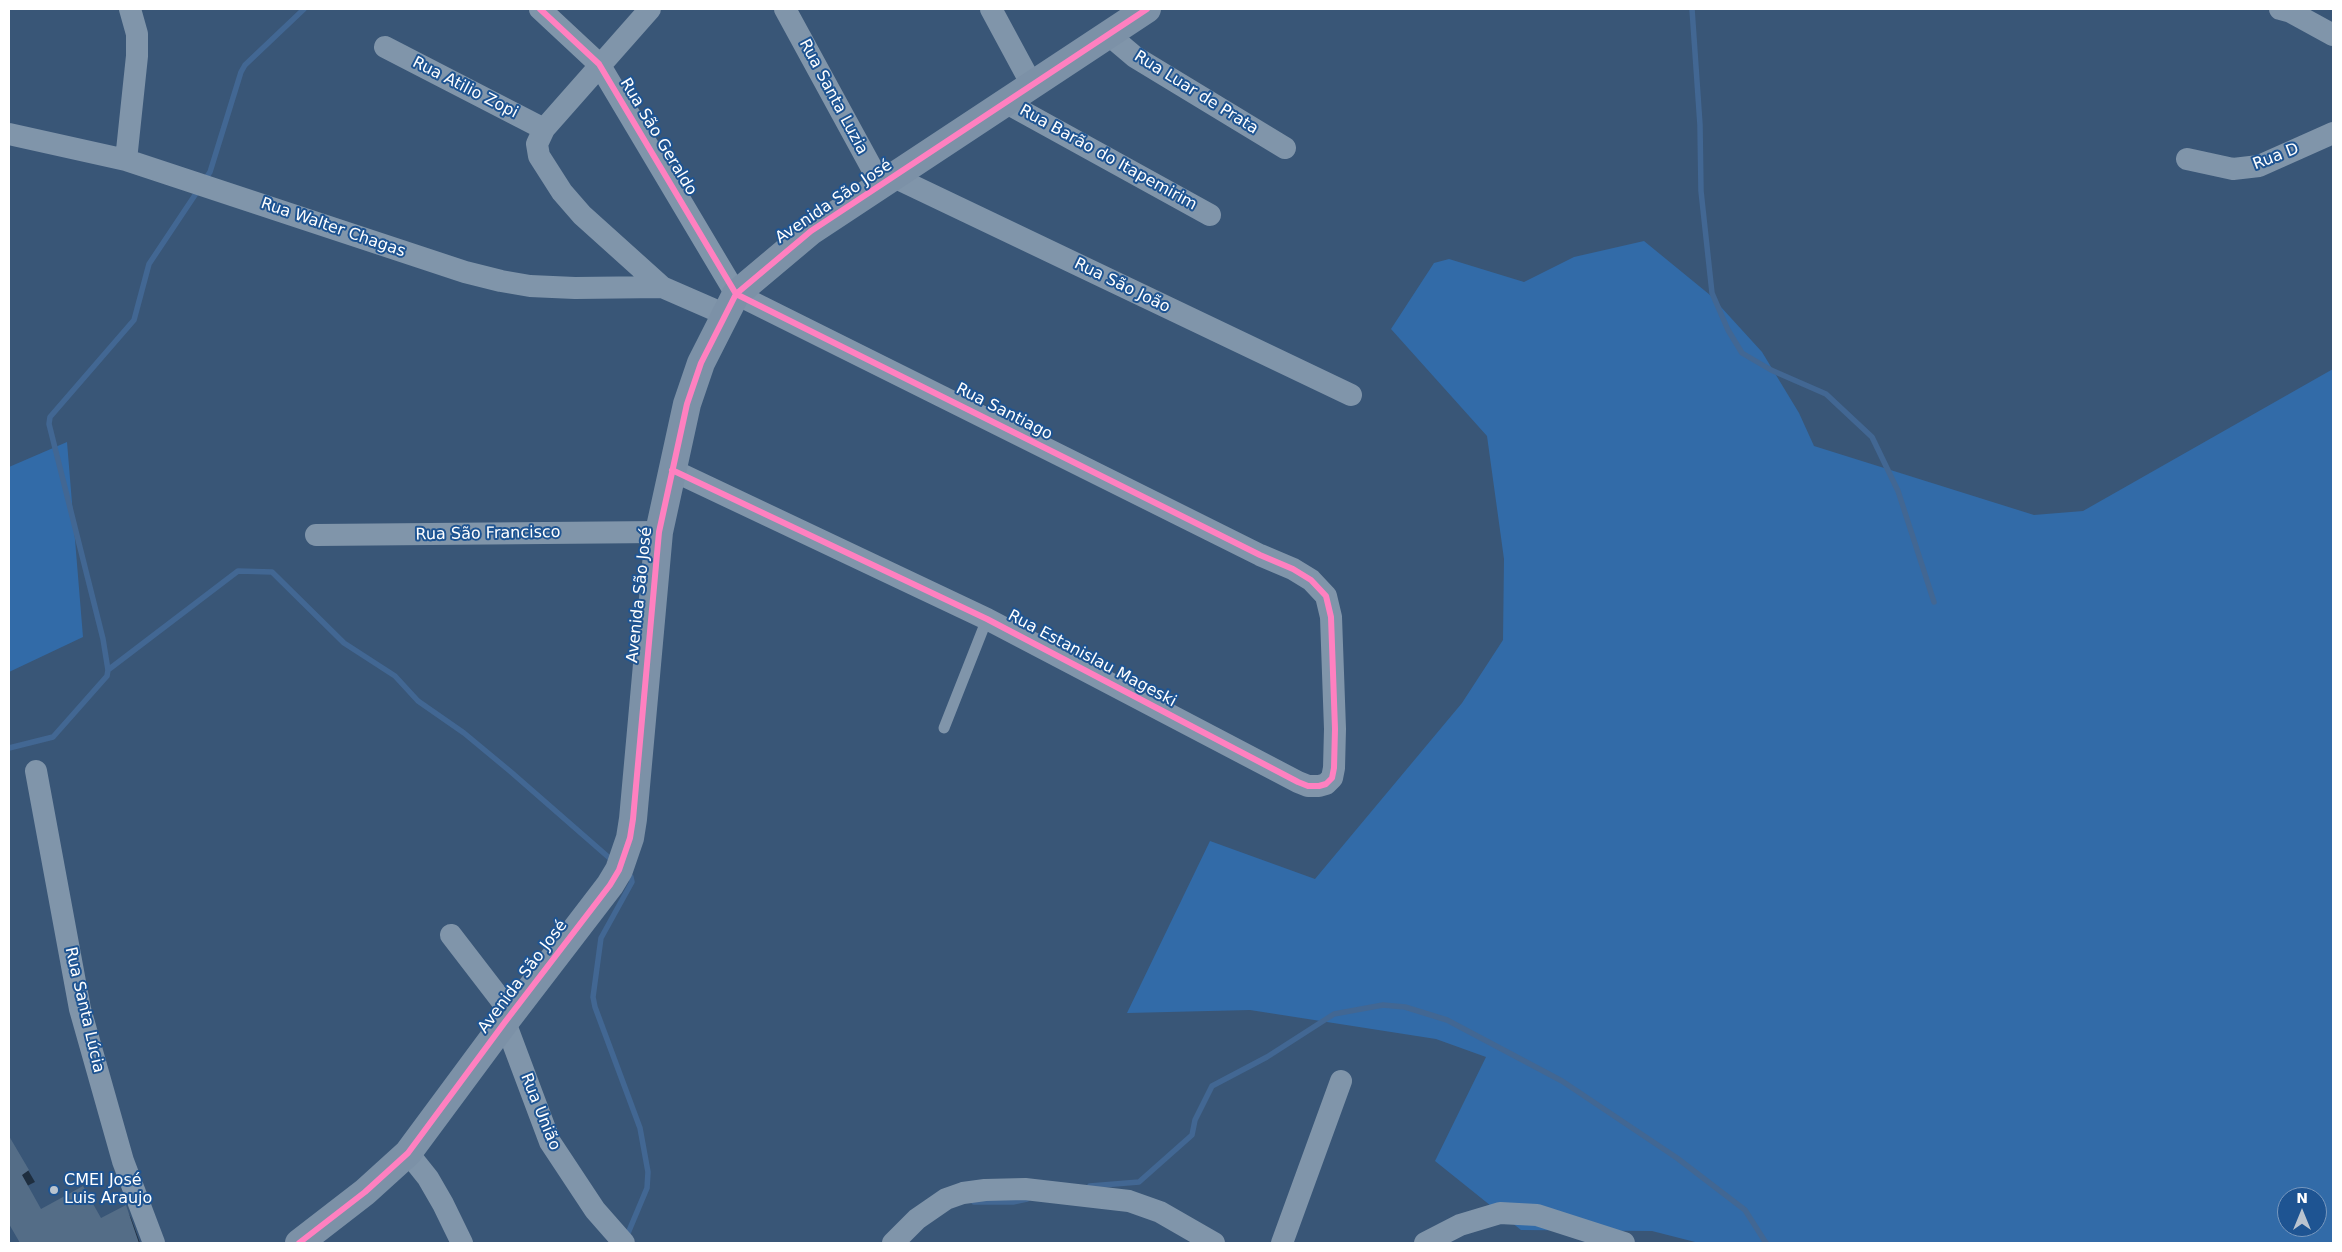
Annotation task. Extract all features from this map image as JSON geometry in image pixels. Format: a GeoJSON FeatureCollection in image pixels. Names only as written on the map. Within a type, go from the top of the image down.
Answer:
{"type":"FeatureCollection","features":[{"type":"Feature","properties":{"kind":"street"},"geometry":{"type":"LineString","coordinates":[[126,160],[137,56],[137,34],[130,9]]}},
{"type":"Feature","properties":{"kind":"street","name":"Rua São Geraldo"},"geometry":{"type":"LineString","coordinates":[[540,9],[599,64],[730,304]]}},
{"type":"Feature","properties":{"kind":"street"},"geometry":{"type":"LineString","coordinates":[[650,9],[599,64],[544,129],[537,144],[539,156],[562,192],[582,215],[662,287]]}},
{"type":"Feature","properties":{"kind":"street","name":"Rua Santa Luzia"},"geometry":{"type":"LineString","coordinates":[[785,9],[887,181]]}},
{"type":"Feature","properties":{"kind":"street"},"geometry":{"type":"LineString","coordinates":[[990,9],[1032,86]]}},
{"type":"Feature","properties":{"kind":"street","name":"Avenida São José"},"geometry":{"type":"LineString","coordinates":[[299,1243],[324,1234],[365,1192],[408,1153],[610,885],[625,854],[633,819],[659,532],[686,404],[701,363],[730,304],[774,260],[811,231],[1147,9]]}},
{"type":"Feature","properties":{"kind":"street"},"geometry":{"type":"LineString","coordinates":[[2287,10],[2333,35]]}},
{"type":"Feature","properties":{"kind":"street","name":"Rua Luar de Prata"},"geometry":{"type":"LineString","coordinates":[[1109,35],[1135,57],[1286,148]]}},
{"type":"Feature","properties":{"kind":"street","name":"Rua Atilio Zopi"},"geometry":{"type":"LineString","coordinates":[[385,47],[544,129]]}},
{"type":"Feature","properties":{"kind":"street","name":"Rua Barão do Itapemirim"},"geometry":{"type":"LineString","coordinates":[[1005,102],[1210,215]]}},
{"type":"Feature","properties":{"kind":"street","name":"Rua D"},"geometry":{"type":"LineString","coordinates":[[2188,158],[2232,169],[2259,166],[2333,133]]}},
{"type":"Feature","properties":{"kind":"street","name":"Rua Walter Chagas"},"geometry":{"type":"LineString","coordinates":[[9,134],[126,160],[465,272],[501,281],[575,288],[662,287]]}},
{"type":"Feature","properties":{"kind":"street","name":"Rua São João"},"geometry":{"type":"LineString","coordinates":[[887,181],[1351,395]]}},
{"type":"Feature","properties":{"kind":"street","name":"Rua Santiago"},"geometry":{"type":"LineString","coordinates":[[662,287],[730,304],[1293,569],[1310,580],[1326,596]]}},
{"type":"Feature","properties":{"kind":"street","name":"Rua Estanislau Mageski"},"geometry":{"type":"LineString","coordinates":[[672,470],[987,619],[1308,786],[1326,784],[1332,778],[1334,768],[1334,641],[1326,596]]}},
{"type":"Feature","properties":{"kind":"street","name":"Rua São Francisco"},"geometry":{"type":"LineString","coordinates":[[316,536],[659,532]]}},
{"type":"Feature","properties":{"kind":"street","name":"Rua Santa Lúcia"},"geometry":{"type":"LineString","coordinates":[[36,771],[80,1009],[123,1161],[154,1243]]}},
{"type":"Feature","properties":{"kind":"street","name":"Rua União"},"geometry":{"type":"LineString","coordinates":[[451,935],[508,1018],[550,1142],[595,1210],[624,1243]]}},
{"type":"Feature","properties":{"kind":"street"},"geometry":{"type":"LineString","coordinates":[[1282,1243],[1341,1081]]}},
{"type":"Feature","properties":{"kind":"street"},"geometry":{"type":"LineString","coordinates":[[408,1153],[428,1178],[444,1204],[462,1243]]}},
{"type":"Feature","properties":{"kind":"street"},"geometry":{"type":"LineString","coordinates":[[893,1243],[917,1219],[946,1199],[963,1193],[984,1190],[1025,1190],[1130,1201],[1160,1212],[1214,1243]]}},
{"type":"Feature","properties":{"kind":"street"},"geometry":{"type":"LineString","coordinates":[[1425,1243],[1460,1225],[1500,1212],[1537,1215],[1624,1243]]}},
{"type":"Feature","properties":{"kind":"lane"},"geometry":{"type":"LineString","coordinates":[[944,728],[987,619]]}},
{"type":"Feature","properties":{"kind":"shaded area"},"geometry":{"type":"Polygon","coordinates":[[[1644,241],[1710,295],[1762,352],[1799,413],[1814,446],[2034,515],[2083,511],[2333,369],[2333,1243],[1699,1243],[1652,1231],[1521,1230],[1435,1161],[1486,1057],[1436,1039],[1250,1010],[1127,1013],[1210,841],[1315,879],[1462,703],[1503,640],[1504,559],[1487,436],[1391,329],[1434,263],[1449,259],[1524,282],[1574,257],[1644,241]]]}},
{"type":"Feature","properties":{"kind":"shaded area"},"geometry":{"type":"Polygon","coordinates":[[[67,442],[83,637],[9,672],[9,467],[67,442]]]}},
{"type":"Feature","properties":{"kind":"building","name":"CMEI José Luis Araujo"},"geometry":{"type":"Polygon","coordinates":[[[9,1136],[29,1170],[22,1175],[41,1209],[83,1186],[101,1218],[126,1205],[139,1243],[20,1243],[9,1224],[9,1136]]]}},
{"type":"Feature","properties":{"kind":"waterway"},"geometry":{"type":"LineString","coordinates":[[204,181],[210,172],[241,72],[245,65],[304,9]]}},
{"type":"Feature","properties":{"kind":"waterway"},"geometry":{"type":"LineString","coordinates":[[1692,9],[1700,125],[1701,191],[1712,293],[1728,330],[1742,353],[1771,370],[1826,394],[1872,437],[1898,491],[1934,602]]}},
{"type":"Feature","properties":{"kind":"waterway"},"geometry":{"type":"LineString","coordinates":[[9,748],[53,737],[107,676],[108,670],[103,639],[49,424],[50,417],[134,320],[149,264],[199,189]]}},
{"type":"Feature","properties":{"kind":"waterway"},"geometry":{"type":"LineString","coordinates":[[108,670],[238,571],[272,572],[344,643],[395,676],[418,701],[464,733],[614,862]]}},
{"type":"Feature","properties":{"kind":"waterway"},"geometry":{"type":"LineString","coordinates":[[626,1238],[647,1188],[648,1172],[640,1128],[593,997],[601,938],[632,882],[631,877],[627,873]]}},
{"type":"Feature","properties":{"kind":"waterway"},"geometry":{"type":"LineString","coordinates":[[1090,1186],[1139,1182],[1192,1135],[1195,1120],[1212,1086],[1267,1057],[1334,1014],[1383,1005],[1405,1007],[1447,1020],[1562,1081],[1677,1158],[1745,1210],[1766,1243]]}},
{"type":"Feature","properties":{"kind":"waterway"},"geometry":{"type":"LineString","coordinates":[[974,1202],[1013,1202],[1027,1199]]}},
{"type":"Feature","properties":{"kind":"cycle path"},"geometry":{"type":"LineString","coordinates":[[540,9],[599,64],[736,294],[1260,555],[1293,569],[1311,580],[1326,596],[1331,617],[1335,729],[1332,778],[1326,784],[1319,786],[1308,786],[1298,782],[987,619],[672,470]]}},
{"type":"Feature","properties":{"kind":"cycle path"},"geometry":{"type":"LineString","coordinates":[[299,1243],[365,1192],[408,1153],[610,885],[619,870],[630,838],[633,819],[659,532],[687,404],[701,363],[736,294],[811,231],[1147,9]]}},
{"type":"Feature","properties":{"kind":"place","name":"CMEI José Luis Araujo"},"geometry":{"type":"Point","coordinates":[54,1190]}}]}
